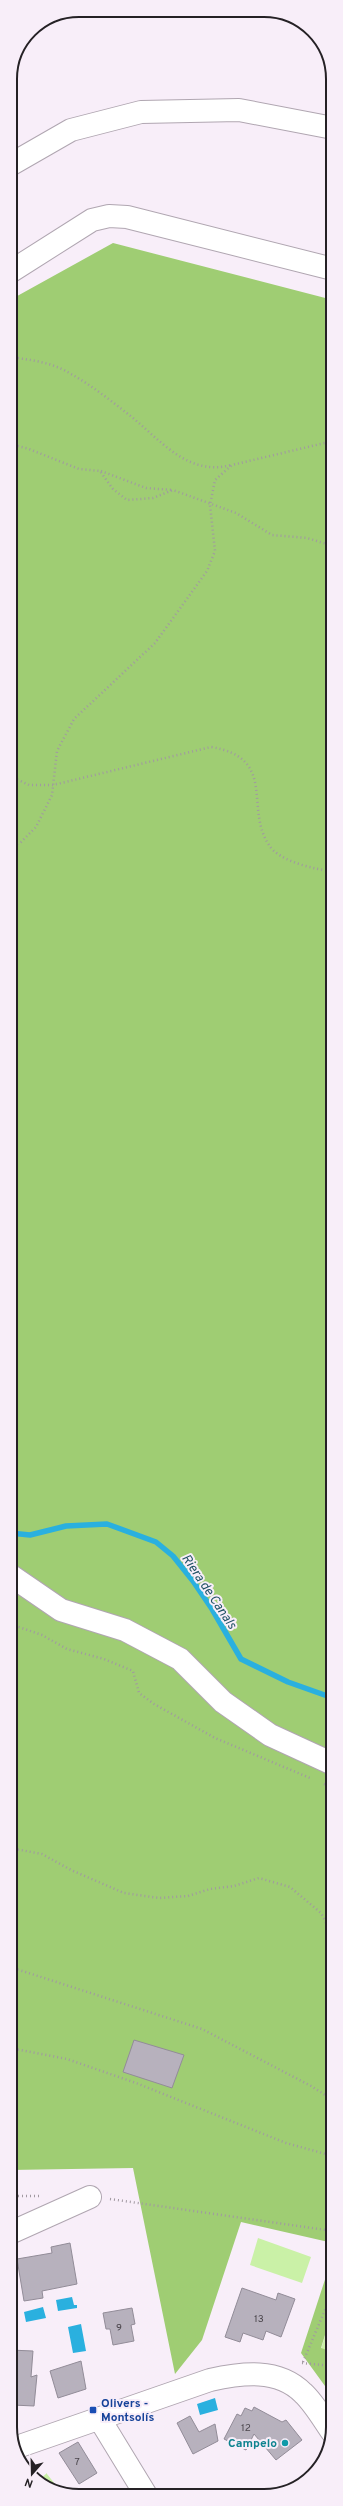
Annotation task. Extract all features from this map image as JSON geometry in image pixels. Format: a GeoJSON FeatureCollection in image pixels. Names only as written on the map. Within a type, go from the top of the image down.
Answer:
{"type":"FeatureCollection","features":[{"type":"Feature","properties":{"kind":"street"},"geometry":{"type":"LineString","coordinates":[[17,161],[71,130],[141,112],[239,110],[326,127]]}},
{"type":"Feature","properties":{"kind":"street"},"geometry":{"type":"LineString","coordinates":[[17,268],[92,220],[109,216],[127,217],[326,267]]}},
{"type":"Feature","properties":{"kind":"street"},"geometry":{"type":"LineString","coordinates":[[17,1580],[61,1610],[125,1630],[180,1659],[223,1702],[270,1735],[326,1761]]}},
{"type":"Feature","properties":{"kind":"street"},"geometry":{"type":"LineString","coordinates":[[17,2230],[101,2198]]}},
{"type":"Feature","properties":{"kind":"street"},"geometry":{"type":"LineString","coordinates":[[20,2446],[210,2380],[242,2373],[272,2376],[293,2384],[304,2394],[326,2424]]}},
{"type":"Feature","properties":{"kind":"street"},"geometry":{"type":"LineString","coordinates":[[99,2418],[142,2489]]}},
{"type":"Feature","properties":{"kind":"path"},"geometry":{"type":"LineString","coordinates":[[17,358],[49,363],[70,373],[128,414],[177,455],[196,465],[220,468],[326,443]]}},
{"type":"Feature","properties":{"kind":"path"},"geometry":{"type":"LineString","coordinates":[[17,446],[29,449],[79,469],[100,471],[146,488],[173,490],[210,505],[236,512],[272,534],[307,538],[326,544]]}},
{"type":"Feature","properties":{"kind":"path"},"geometry":{"type":"LineString","coordinates":[[17,844],[36,827],[52,795],[57,751],[74,719],[155,643],[207,571],[215,551],[210,505],[215,480],[232,465]]}},
{"type":"Feature","properties":{"kind":"path"},"geometry":{"type":"LineString","coordinates":[[100,471],[113,489],[127,500],[153,498],[173,490]]}},
{"type":"Feature","properties":{"kind":"path"},"geometry":{"type":"LineString","coordinates":[[17,779],[29,785],[53,785],[211,747],[225,749],[239,756],[252,773],[262,832],[269,847],[304,866],[326,870]]}},
{"type":"Feature","properties":{"kind":"path"},"geometry":{"type":"LineString","coordinates":[[17,1626],[42,1635],[67,1649],[104,1659],[133,1671],[139,1692],[154,1704],[215,1738],[314,1780]]}},
{"type":"Feature","properties":{"kind":"path"},"geometry":{"type":"LineString","coordinates":[[320,1782],[326,1785]]}},
{"type":"Feature","properties":{"kind":"path"},"geometry":{"type":"LineString","coordinates":[[17,1849],[42,1854],[83,1876],[124,1893],[159,1898],[188,1896],[210,1889],[234,1886],[259,1878],[290,1887],[321,1913],[326,1923]]}},
{"type":"Feature","properties":{"kind":"path"},"geometry":{"type":"LineString","coordinates":[[17,1969],[202,2029],[311,2086],[326,2096]]}},
{"type":"Feature","properties":{"kind":"path"},"geometry":{"type":"LineString","coordinates":[[17,2049],[67,2060],[136,2083],[273,2138],[326,2154]]}},
{"type":"Feature","properties":{"kind":"path"},"geometry":{"type":"LineString","coordinates":[[101,2198],[326,2230]]}},
{"type":"Feature","properties":{"kind":"path"},"geometry":{"type":"LineString","coordinates":[[293,2384],[326,2308]]}},
{"type":"Feature","properties":{"kind":"path"},"geometry":{"type":"LineString","coordinates":[[303,2362],[326,2365]]}},
{"type":"Feature","properties":{"kind":"green space"},"geometry":{"type":"Polygon","coordinates":[[[113,243],[326,298],[326,2241],[241,2222],[202,2340],[175,2374],[133,2168],[17,2170],[17,296],[113,243]]]}},
{"type":"Feature","properties":{"kind":"green space"},"geometry":{"type":"Polygon","coordinates":[[[258,2238],[311,2257],[302,2283],[250,2265],[258,2238]]]}},
{"type":"Feature","properties":{"kind":"green space"},"geometry":{"type":"Polygon","coordinates":[[[326,2276],[326,2332],[321,2348],[326,2350],[326,2387],[301,2353],[326,2276]]]}},
{"type":"Feature","properties":{"kind":"green space"},"geometry":{"type":"Polygon","coordinates":[[[326,2332],[326,2350],[321,2349],[326,2332]]]}},
{"type":"Feature","properties":{"kind":"green space"},"geometry":{"type":"Polygon","coordinates":[[[47,2473],[55,2484],[48,2481],[42,2477],[47,2473]]]}},
{"type":"Feature","properties":{"kind":"water"},"geometry":{"type":"Polygon","coordinates":[[[72,2297],[74,2305],[77,2305],[77,2308],[58,2311],[56,2300],[72,2297]]]}},
{"type":"Feature","properties":{"kind":"water"},"geometry":{"type":"Polygon","coordinates":[[[43,2307],[46,2318],[26,2322],[24,2312],[43,2307]]]}},
{"type":"Feature","properties":{"kind":"water"},"geometry":{"type":"Polygon","coordinates":[[[81,2324],[86,2351],[73,2353],[68,2327],[81,2324]]]}},
{"type":"Feature","properties":{"kind":"water"},"geometry":{"type":"Polygon","coordinates":[[[215,2398],[218,2410],[200,2415],[197,2404],[215,2398]]]}},
{"type":"Feature","properties":{"kind":"building"},"geometry":{"type":"Polygon","coordinates":[[[134,2040],[184,2055],[172,2088],[123,2072],[134,2040]]]}},
{"type":"Feature","properties":{"kind":"building"},"geometry":{"type":"Polygon","coordinates":[[[70,2243],[77,2284],[42,2291],[43,2298],[24,2301],[17,2259],[52,2253],[51,2247],[70,2243]]]}},
{"type":"Feature","properties":{"kind":"building"},"geometry":{"type":"Polygon","coordinates":[[[242,2288],[276,2300],[278,2293],[295,2299],[281,2337],[266,2331],[263,2340],[243,2333],[240,2342],[225,2337],[242,2288]]]}},
{"type":"Feature","properties":{"kind":"building"},"geometry":{"type":"Polygon","coordinates":[[[132,2308],[135,2324],[131,2325],[134,2341],[113,2345],[110,2329],[106,2329],[103,2313],[132,2308]]]}},
{"type":"Feature","properties":{"kind":"building"},"geometry":{"type":"Polygon","coordinates":[[[17,2350],[33,2351],[31,2377],[37,2375],[34,2406],[17,2405],[17,2350]]]}},
{"type":"Feature","properties":{"kind":"building"},"geometry":{"type":"Polygon","coordinates":[[[81,2361],[86,2389],[58,2398],[50,2371],[81,2361]]]}},
{"type":"Feature","properties":{"kind":"building"},"geometry":{"type":"Polygon","coordinates":[[[254,2407],[282,2422],[286,2420],[302,2440],[276,2460],[254,2434],[246,2450],[224,2439],[237,2414],[241,2416],[245,2408],[252,2411],[254,2407]]]}},
{"type":"Feature","properties":{"kind":"building"},"geometry":{"type":"Polygon","coordinates":[[[190,2416],[199,2432],[215,2424],[218,2441],[193,2454],[177,2423],[190,2416]]]}},
{"type":"Feature","properties":{"kind":"building"},"geometry":{"type":"Polygon","coordinates":[[[78,2442],[97,2473],[79,2484],[59,2453],[78,2442]]]}},
{"type":"Feature","properties":{"kind":"waterway","name":"Riera de Canals"},"geometry":{"type":"LineString","coordinates":[[17,1534],[30,1535],[66,1526],[107,1524],[156,1542],[173,1556],[193,1581],[212,1609],[241,1659],[288,1682],[326,1696]]}},
{"type":"Feature","properties":{"kind":"place","name":"Olivers - Montsolís"},"geometry":{"type":"Point","coordinates":[93,2410]}},
{"type":"Feature","properties":{"kind":"place","name":"Campelo"},"geometry":{"type":"Point","coordinates":[285,2443]}}]}
